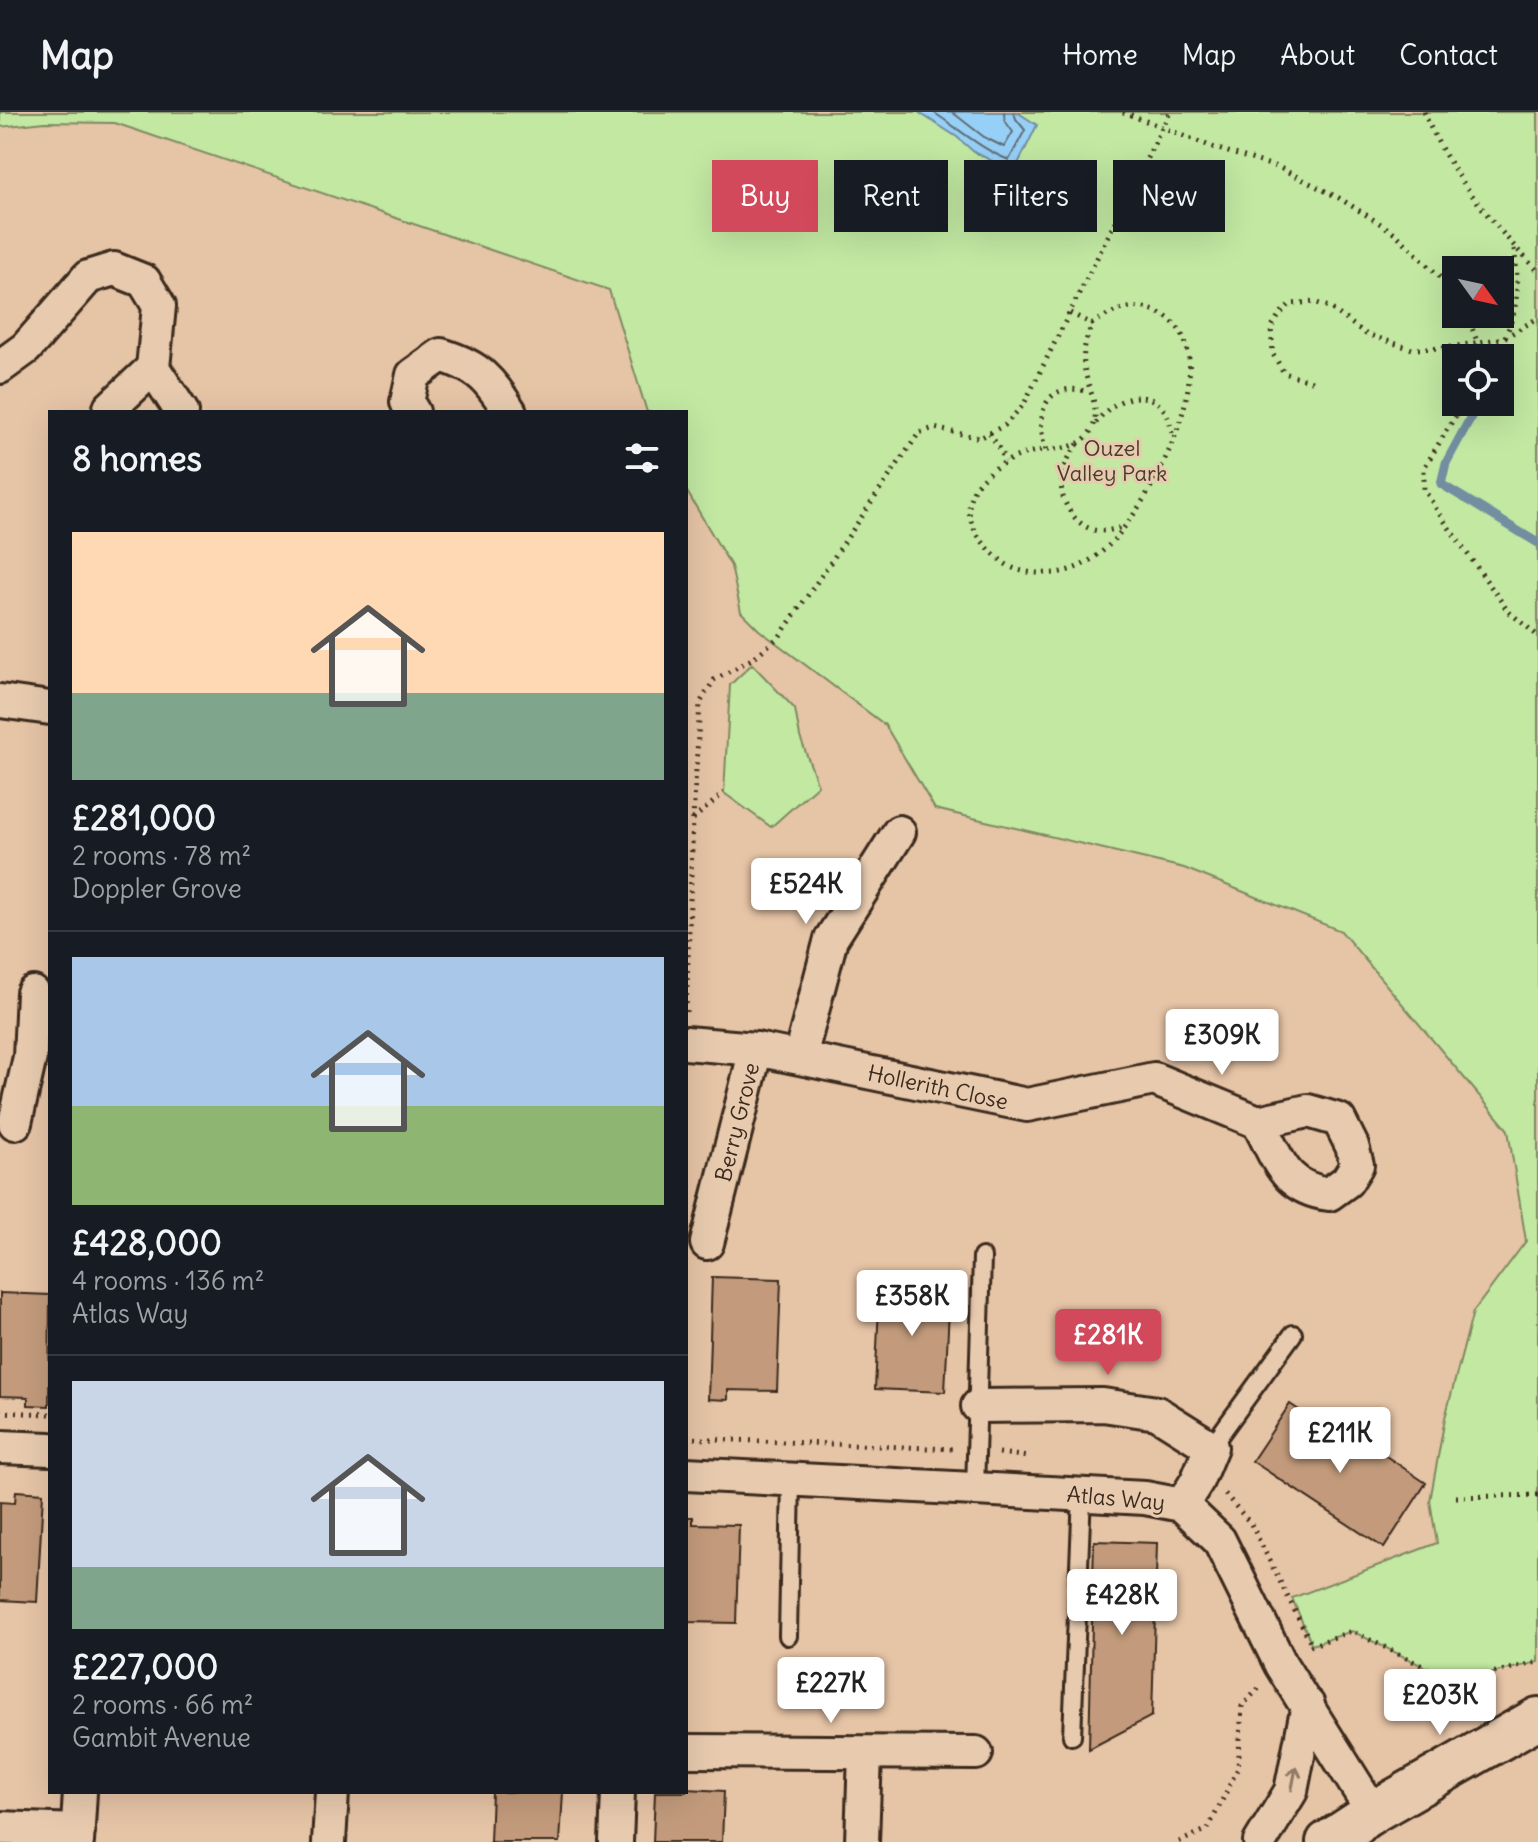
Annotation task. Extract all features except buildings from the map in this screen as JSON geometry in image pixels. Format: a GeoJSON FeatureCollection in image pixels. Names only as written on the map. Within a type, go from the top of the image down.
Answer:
{"type":"FeatureCollection","features":[{"type":"Feature","properties":{"kind":"street"},"geometry":{"type":"LineString","coordinates":[[0,367],[26,348],[88,277],[114,269],[144,281],[159,306],[153,368],[181,410]]}},
{"type":"Feature","properties":{"kind":"street"},"geometry":{"type":"LineString","coordinates":[[412,410],[407,402],[413,375],[441,355],[466,363],[491,382],[509,410]]}},
{"type":"Feature","properties":{"kind":"street"},"geometry":{"type":"LineString","coordinates":[[110,410],[153,368]]}},
{"type":"Feature","properties":{"kind":"street"},"geometry":{"type":"LineString","coordinates":[[0,701],[48,708]]}},
{"type":"Feature","properties":{"kind":"street"},"geometry":{"type":"LineString","coordinates":[[800,1057],[831,939],[899,832]]}},
{"type":"Feature","properties":{"kind":"street"},"geometry":{"type":"LineString","coordinates":[[15,1123],[40,1057],[33,993]]}},
{"type":"Feature","properties":{"kind":"street","name":"Berry Grove"},"geometry":{"type":"LineString","coordinates":[[688,1043],[756,1049],[800,1057]]}},
{"type":"Feature","properties":{"kind":"street","name":"Berry Grove"},"geometry":{"type":"LineString","coordinates":[[707,1243],[756,1049]]}},
{"type":"Feature","properties":{"kind":"street","name":"Hollerith Close"},"geometry":{"type":"LineString","coordinates":[[800,1057],[1027,1105],[1154,1079],[1258,1122]]}},
{"type":"Feature","properties":{"kind":"street"},"geometry":{"type":"LineString","coordinates":[[978,1406],[1103,1405],[1157,1413],[1211,1447],[1197,1481],[1182,1505]]}},
{"type":"Feature","properties":{"kind":"street"},"geometry":{"type":"LineString","coordinates":[[0,1447],[48,1449]]}},
{"type":"Feature","properties":{"kind":"street","name":"Atlas Way"},"geometry":{"type":"LineString","coordinates":[[688,1474],[1082,1494],[1145,1498],[1182,1505],[1219,1540],[1281,1665],[1373,1812]]}},
{"type":"Feature","properties":{"kind":"street"},"geometry":{"type":"LineString","coordinates":[[1260,1842],[1291,1791],[1308,1705]]}},
{"type":"Feature","properties":{"kind":"street"},"geometry":{"type":"LineString","coordinates":[[1327,1842],[1373,1812],[1538,1718]]}},
{"type":"Feature","properties":{"kind":"street"},"geometry":{"type":"LineString","coordinates":[[688,1751],[976,1753]]}},
{"type":"Feature","properties":{"kind":"street"},"geometry":{"type":"LineString","coordinates":[[862,1842],[865,1753]]}},
{"type":"Feature","properties":{"kind":"street"},"geometry":{"type":"LineString","coordinates":[[0,1828],[78,1837],[80,1794]]}},
{"type":"Feature","properties":{"kind":"street"},"geometry":{"type":"LineString","coordinates":[[329,1842],[332,1794]]}},
{"type":"Feature","properties":{"kind":"street"},"geometry":{"type":"LineString","coordinates":[[616,1842],[618,1794]]}},
{"type":"Feature","properties":{"kind":"street"},"geometry":{"type":"LineString","coordinates":[[1346,1842],[1373,1812]]}},
{"type":"Feature","properties":{"kind":"lane"},"geometry":{"type":"LineString","coordinates":[[975,1489],[982,1257]]}},
{"type":"Feature","properties":{"kind":"lane"},"geometry":{"type":"LineString","coordinates":[[1211,1447],[1293,1334]]}},
{"type":"Feature","properties":{"kind":"lane"},"geometry":{"type":"LineString","coordinates":[[788,1636],[791,1479]]}},
{"type":"Feature","properties":{"kind":"lane"},"geometry":{"type":"LineString","coordinates":[[1072,1736],[1082,1494]]}},
{"type":"Feature","properties":{"kind":"path"},"geometry":{"type":"LineString","coordinates":[[1123,112],[1280,168],[1339,198],[1395,233],[1442,279]]}},
{"type":"Feature","properties":{"kind":"path"},"geometry":{"type":"LineString","coordinates":[[688,958],[700,703],[714,680],[752,662],[780,636],[919,433],[934,428],[980,438],[1005,425],[1024,404],[1170,112]]}},
{"type":"Feature","properties":{"kind":"path"},"geometry":{"type":"LineString","coordinates":[[1424,112],[1458,173],[1514,247],[1538,271]]}},
{"type":"Feature","properties":{"kind":"path"},"geometry":{"type":"LineString","coordinates":[[1504,338],[1512,320],[1519,286],[1514,247]]}},
{"type":"Feature","properties":{"kind":"path"},"geometry":{"type":"LineString","coordinates":[[1312,381],[1284,373],[1273,354],[1271,328],[1290,304],[1314,302],[1329,307],[1366,334],[1412,349],[1442,347]]}},
{"type":"Feature","properties":{"kind":"path"},"geometry":{"type":"LineString","coordinates":[[1092,428],[1094,401],[1083,361],[1084,345],[1092,324],[1110,312],[1130,306],[1152,310],[1169,318],[1182,331],[1189,350],[1191,374],[1173,440],[1154,482],[1125,526],[1101,553],[1076,568],[1040,573],[1006,565],[976,533],[969,518],[968,504],[972,491],[983,477],[1006,461],[1028,453],[1071,447],[1085,439],[1100,417],[1118,402],[1132,397],[1149,397],[1161,405],[1171,420],[1173,440]]}},
{"type":"Feature","properties":{"kind":"path"},"geometry":{"type":"LineString","coordinates":[[1070,313],[1092,324]]}},
{"type":"Feature","properties":{"kind":"path"},"geometry":{"type":"LineString","coordinates":[[1472,328],[1478,344],[1504,338],[1538,318]]}},
{"type":"Feature","properties":{"kind":"path"},"geometry":{"type":"LineString","coordinates":[[1046,450],[1041,435],[1042,416],[1049,398],[1060,388],[1074,387],[1090,392]]}},
{"type":"Feature","properties":{"kind":"path"},"geometry":{"type":"LineString","coordinates":[[1456,416],[1424,468],[1424,489],[1508,611],[1538,636]]}},
{"type":"Feature","properties":{"kind":"path"},"geometry":{"type":"LineString","coordinates":[[990,433],[1006,461]]}},
{"type":"Feature","properties":{"kind":"path"},"geometry":{"type":"LineString","coordinates":[[1078,443],[1066,462],[1061,481],[1062,496],[1070,512],[1092,530],[1109,531],[1125,526]]}},
{"type":"Feature","properties":{"kind":"path"},"geometry":{"type":"LineString","coordinates":[[693,819],[724,793]]}},
{"type":"Feature","properties":{"kind":"path"},"geometry":{"type":"LineString","coordinates":[[0,1412],[48,1414]]}},
{"type":"Feature","properties":{"kind":"path"},"geometry":{"type":"LineString","coordinates":[[688,1438],[976,1450]]}},
{"type":"Feature","properties":{"kind":"path"},"geometry":{"type":"LineString","coordinates":[[1456,1497],[1538,1495]]}},
{"type":"Feature","properties":{"kind":"green space","name":"Ouzel Valley Park"},"geometry":{"type":"Polygon","coordinates":[[[0,112],[1538,112],[1538,1662],[1455,1682],[1352,1631],[1312,1645],[1292,1598],[1437,1543],[1430,1501],[1445,1418],[1473,1312],[1526,1241],[1508,1130],[1341,931],[1184,868],[935,809],[885,725],[759,630],[741,612],[731,566],[688,493],[688,410],[646,410],[609,290],[115,123],[45,122],[0,127],[0,112]]]}},
{"type":"Feature","properties":{"kind":"green space"},"geometry":{"type":"Polygon","coordinates":[[[752,664],[795,709],[800,737],[818,785],[771,827],[724,793],[730,685],[752,664]]]}},
{"type":"Feature","properties":{"kind":"water"},"geometry":{"type":"Polygon","coordinates":[[[918,112],[1017,112],[1037,125],[1020,160],[990,160],[974,152],[918,112]]]}},
{"type":"Feature","properties":{"kind":"waterway"},"geometry":{"type":"LineString","coordinates":[[1471,416],[1446,463],[1441,484],[1538,543]]}}]}
